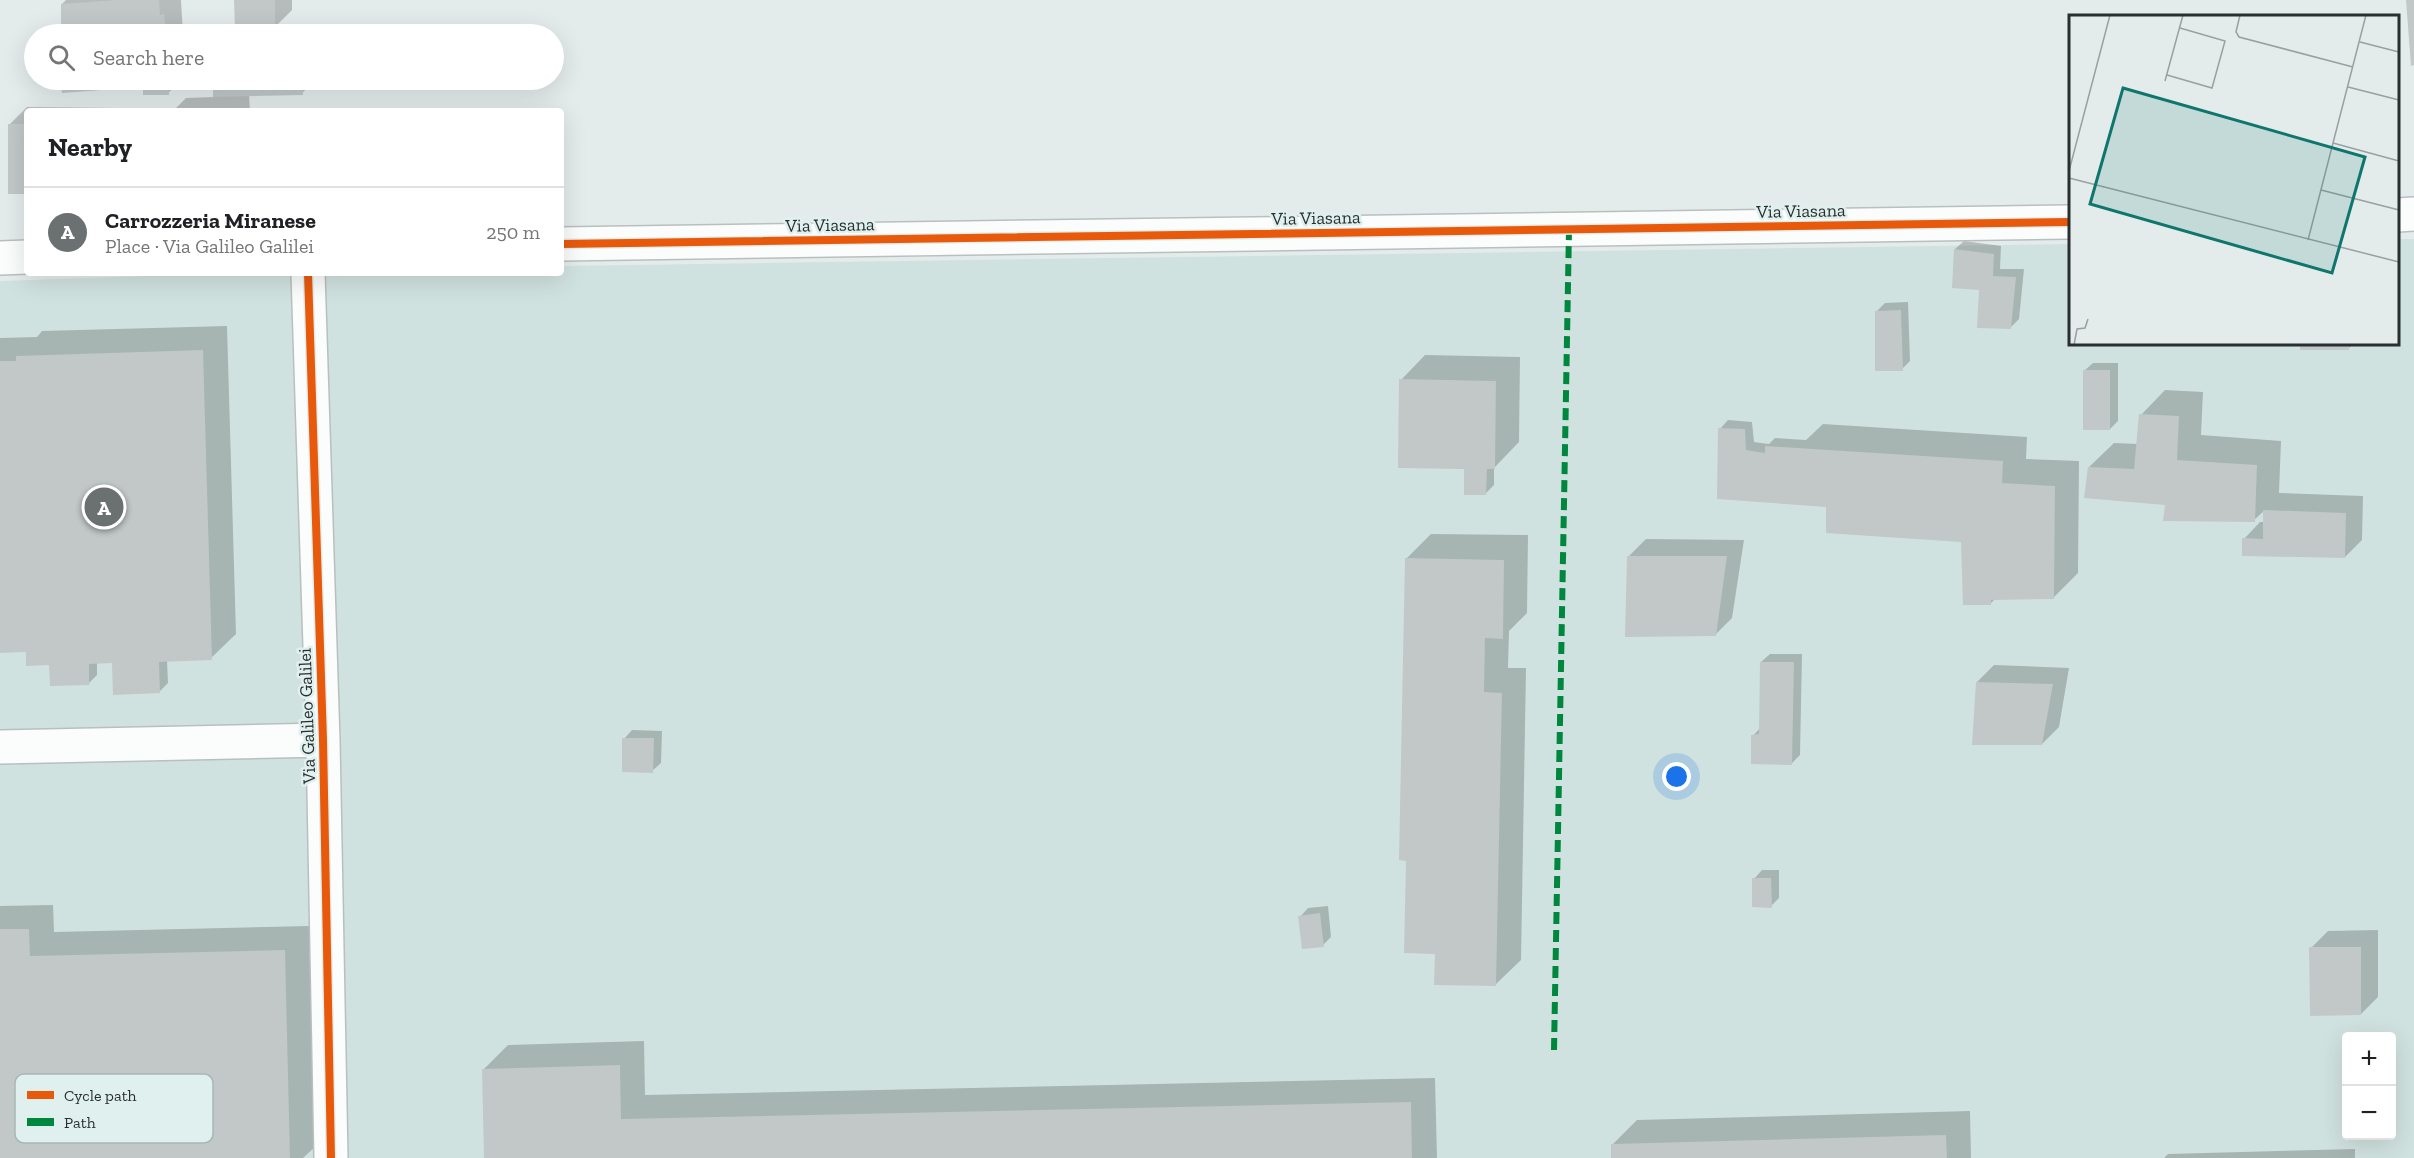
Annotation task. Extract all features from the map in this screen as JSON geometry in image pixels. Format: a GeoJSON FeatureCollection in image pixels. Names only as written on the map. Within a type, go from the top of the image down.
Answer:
{"type":"FeatureCollection","features":[{"type":"Feature","properties":{"kind":"street"},"geometry":{"type":"LineString","coordinates":[[2399,215],[2414,214]]}},
{"type":"Feature","properties":{"kind":"street","name":"Via Viasana"},"geometry":{"type":"LineString","coordinates":[[564,244],[2069,222]]}},
{"type":"Feature","properties":{"kind":"street"},"geometry":{"type":"LineString","coordinates":[[0,258],[24,257]]}},
{"type":"Feature","properties":{"kind":"street","name":"Via Galileo Galilei"},"geometry":{"type":"LineString","coordinates":[[308,276],[323,740],[331,1158]]}},
{"type":"Feature","properties":{"kind":"street"},"geometry":{"type":"LineString","coordinates":[[0,747],[323,740]]}},
{"type":"Feature","properties":{"kind":"shaded area"},"geometry":{"type":"Polygon","coordinates":[[[2399,239],[2414,239],[2414,1158],[0,1158],[0,281],[146,276],[564,276],[564,266],[2069,244],[2069,345],[2399,345],[2399,239]]]}},
{"type":"Feature","properties":{"kind":"building"},"geometry":{"type":"Polygon","coordinates":[[[159,0],[160,15],[164,14],[165,24],[61,24],[61,4],[159,0]]]}},
{"type":"Feature","properties":{"kind":"building"},"geometry":{"type":"Polygon","coordinates":[[[234,0],[275,0],[275,24],[235,24],[234,0]]]}},
{"type":"Feature","properties":{"kind":"building"},"geometry":{"type":"Polygon","coordinates":[[[2406,0],[2414,0],[2414,65],[2411,66],[2406,0]]]}},
{"type":"Feature","properties":{"kind":"building"},"geometry":{"type":"Polygon","coordinates":[[[62,90],[102,90],[62,93],[62,90]]]}},
{"type":"Feature","properties":{"kind":"building"},"geometry":{"type":"Polygon","coordinates":[[[143,90],[169,90],[169,95],[143,95],[143,90]]]}},
{"type":"Feature","properties":{"kind":"building"},"geometry":{"type":"Polygon","coordinates":[[[213,90],[303,90],[303,95],[213,97],[213,90]]]}},
{"type":"Feature","properties":{"kind":"building"},"geometry":{"type":"Polygon","coordinates":[[[8,124],[24,124],[24,194],[8,194],[8,124]]]}},
{"type":"Feature","properties":{"kind":"building"},"geometry":{"type":"Polygon","coordinates":[[[1954,249],[1994,254],[1993,276],[2016,277],[2011,329],[1977,328],[1979,290],[1952,288],[1954,249]]]}},
{"type":"Feature","properties":{"kind":"building"},"geometry":{"type":"Polygon","coordinates":[[[1901,310],[1903,371],[1875,371],[1875,311],[1901,310]]]}},
{"type":"Feature","properties":{"kind":"building"},"geometry":{"type":"Polygon","coordinates":[[[2300,345],[2349,345],[2349,350],[2300,350],[2300,345]]]}},
{"type":"Feature","properties":{"kind":"building"},"geometry":{"type":"Polygon","coordinates":[[[203,350],[212,660],[159,662],[160,693],[113,695],[112,663],[89,664],[89,685],[50,686],[49,665],[26,666],[26,652],[0,653],[0,361],[16,361],[16,356],[203,350]]]}},
{"type":"Feature","properties":{"kind":"building"},"geometry":{"type":"Polygon","coordinates":[[[2083,370],[2110,370],[2110,430],[2083,430],[2083,370]]]}},
{"type":"Feature","properties":{"kind":"building"},"geometry":{"type":"Polygon","coordinates":[[[1399,379],[1496,381],[1495,469],[1487,469],[1486,495],[1464,495],[1464,469],[1398,468],[1399,379]]]}},
{"type":"Feature","properties":{"kind":"building"},"geometry":{"type":"Polygon","coordinates":[[[2139,414],[2179,416],[2177,460],[2257,465],[2255,522],[2163,521],[2165,505],[2084,498],[2088,467],[2134,469],[2139,414]]]}},
{"type":"Feature","properties":{"kind":"building"},"geometry":{"type":"Polygon","coordinates":[[[1718,428],[1745,429],[1746,450],[1765,453],[1765,446],[2003,461],[2002,483],[2055,486],[2054,599],[1991,600],[1991,605],[1963,605],[1961,542],[1826,533],[1826,507],[1717,499],[1718,428]]]}},
{"type":"Feature","properties":{"kind":"building"},"geometry":{"type":"Polygon","coordinates":[[[2263,510],[2346,513],[2345,558],[2242,556],[2242,538],[2263,539],[2263,510]]]}},
{"type":"Feature","properties":{"kind":"building"},"geometry":{"type":"Polygon","coordinates":[[[1627,556],[1727,556],[1716,636],[1625,637],[1627,556]]]}},
{"type":"Feature","properties":{"kind":"building"},"geometry":{"type":"Polygon","coordinates":[[[1405,558],[1504,560],[1503,639],[1485,638],[1484,692],[1502,693],[1496,986],[1434,985],[1435,954],[1404,953],[1406,861],[1399,860],[1405,558]]]}},
{"type":"Feature","properties":{"kind":"building"},"geometry":{"type":"Polygon","coordinates":[[[1760,662],[1794,662],[1792,765],[1751,764],[1751,735],[1759,734],[1760,662]]]}},
{"type":"Feature","properties":{"kind":"building"},"geometry":{"type":"Polygon","coordinates":[[[1976,682],[2053,684],[2042,745],[1972,745],[1976,682]]]}},
{"type":"Feature","properties":{"kind":"building"},"geometry":{"type":"Polygon","coordinates":[[[622,738],[654,738],[653,773],[622,772],[622,738]]]}},
{"type":"Feature","properties":{"kind":"building"},"geometry":{"type":"Polygon","coordinates":[[[1752,878],[1771,878],[1772,908],[1752,907],[1752,878]]]}},
{"type":"Feature","properties":{"kind":"building"},"geometry":{"type":"Polygon","coordinates":[[[1320,913],[1324,947],[1302,949],[1298,916],[1320,913]]]}},
{"type":"Feature","properties":{"kind":"building"},"geometry":{"type":"Polygon","coordinates":[[[0,929],[29,929],[30,956],[285,950],[290,1158],[0,1158],[0,929]]]}},
{"type":"Feature","properties":{"kind":"building"},"geometry":{"type":"Polygon","coordinates":[[[2309,947],[2361,947],[2361,1015],[2310,1016],[2309,947]]]}},
{"type":"Feature","properties":{"kind":"building"},"geometry":{"type":"Polygon","coordinates":[[[620,1065],[621,1119],[1411,1102],[1412,1158],[484,1158],[482,1069],[620,1065]]]}},
{"type":"Feature","properties":{"kind":"building"},"geometry":{"type":"Polygon","coordinates":[[[1946,1135],[1947,1158],[1611,1158],[1611,1144],[1946,1135]]]}},
{"type":"Feature","properties":{"kind":"marked path"},"geometry":{"type":"LineString","coordinates":[[1554,1050],[1569,229]]}},
{"type":"Feature","properties":{"kind":"cycle path"},"geometry":{"type":"LineString","coordinates":[[564,244],[2069,222]]}},
{"type":"Feature","properties":{"kind":"cycle path"},"geometry":{"type":"LineString","coordinates":[[308,276],[323,740],[331,1158]]}},
{"type":"Feature","properties":{"kind":"place","name":"Carrozzeria Miranese"},"geometry":{"type":"Point","coordinates":[104,507]}}]}
